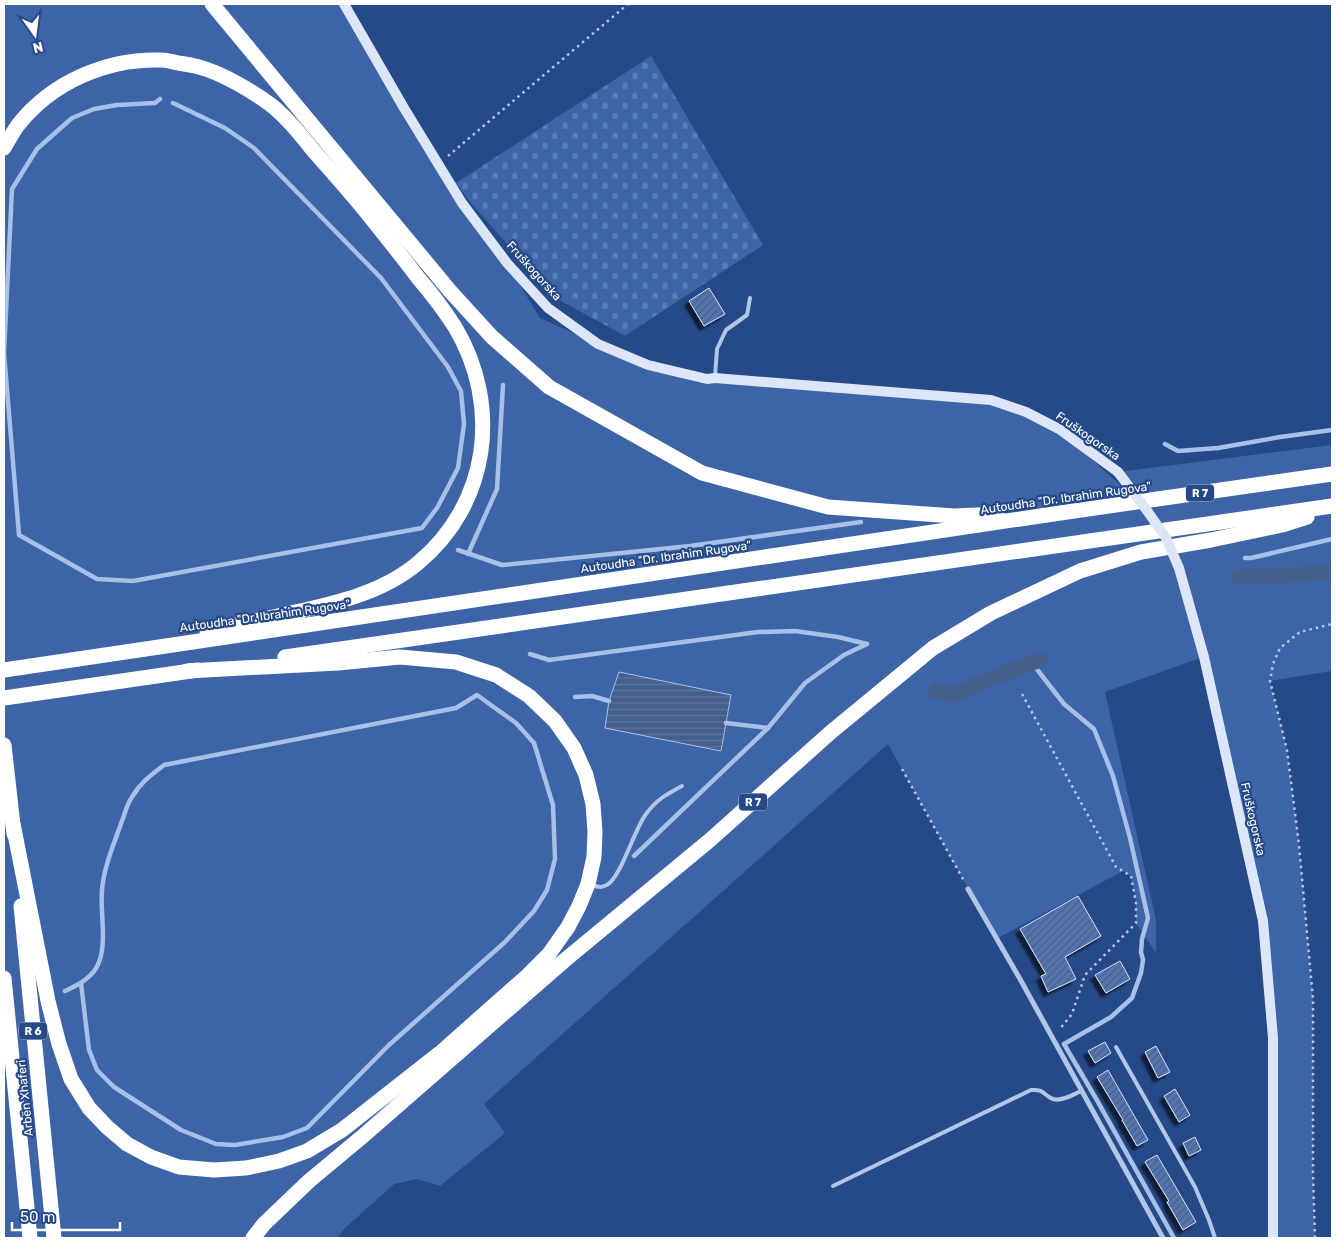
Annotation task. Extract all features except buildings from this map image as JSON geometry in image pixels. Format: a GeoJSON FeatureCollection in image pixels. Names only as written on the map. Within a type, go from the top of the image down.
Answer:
{"type":"FeatureCollection","features":[{"type":"Feature","properties":{"kind":"highway"},"geometry":{"type":"LineString","coordinates":[[212,4],[450,291],[492,337],[548,387],[702,473],[828,507],[954,516],[1067,512]]}},
{"type":"Feature","properties":{"kind":"highway"},"geometry":{"type":"LineString","coordinates":[[4,148],[18,126],[42,101],[68,82],[97,69],[128,62],[163,60],[201,67],[235,82],[272,106],[303,139],[360,204],[438,303],[456,328],[470,358],[483,414],[482,446],[477,474],[467,502],[453,525],[436,546],[417,564],[394,579],[370,591],[333,604],[69,661]]}},
{"type":"Feature","properties":{"kind":"highway","name":"Autoudha \"Dr. Ibrahim Rugova\""},"geometry":{"type":"LineString","coordinates":[[4,670],[1332,474]]}},
{"type":"Feature","properties":{"kind":"highway"},"geometry":{"type":"LineString","coordinates":[[4,698],[1332,507]]}},
{"type":"Feature","properties":{"kind":"highway","name":"R 7"},"geometry":{"type":"LineString","coordinates":[[253,1238],[264,1224],[309,1180],[363,1136],[573,954],[710,840],[831,732],[933,648],[991,613],[1080,571],[1141,552],[1211,540],[1282,524],[1332,507]]}},
{"type":"Feature","properties":{"kind":"highway"},"geometry":{"type":"LineString","coordinates":[[12,824],[48,1001],[59,1044],[71,1079],[89,1108],[107,1127],[128,1144],[151,1157],[179,1167],[214,1170],[246,1168],[279,1161],[307,1151],[342,1130],[440,1053],[549,954],[580,906],[588,884],[594,857],[594,804],[586,775],[574,748],[555,721],[529,696],[496,675],[456,662],[400,657],[338,663],[188,671]]}},
{"type":"Feature","properties":{"kind":"highway","name":"Arbën Xhaferi"},"geometry":{"type":"LineString","coordinates":[[4,745],[54,1238]]}},
{"type":"Feature","properties":{"kind":"highway"},"geometry":{"type":"LineString","coordinates":[[4,978],[30,1238]]}},
{"type":"Feature","properties":{"kind":"street","name":"Fruškogorska"},"geometry":{"type":"LineString","coordinates":[[344,4],[462,203],[502,255],[548,308],[598,344],[648,364],[707,379],[715,378],[991,400],[1026,412],[1059,429],[1118,472],[1166,538],[1179,568],[1202,648],[1263,921],[1273,1038],[1273,1238]]}},
{"type":"Feature","properties":{"kind":"street"},"geometry":{"type":"LineString","coordinates":[[968,888],[1163,1238]]}},
{"type":"Feature","properties":{"kind":"lane"},"geometry":{"type":"LineString","coordinates":[[715,378],[717,349],[726,330],[747,315],[750,298]]}},
{"type":"Feature","properties":{"kind":"lane"},"geometry":{"type":"LineString","coordinates":[[588,884],[599,888],[610,882],[618,872],[645,815],[658,800],[682,786]]}},
{"type":"Feature","properties":{"kind":"lane"},"geometry":{"type":"LineString","coordinates":[[1116,1047],[1194,1187],[1210,1220],[1214,1238]]}},
{"type":"Feature","properties":{"kind":"lane"},"geometry":{"type":"LineString","coordinates":[[833,1186],[1031,1090],[1039,1090],[1053,1099],[1060,1100],[1081,1091]]}},
{"type":"Feature","properties":{"kind":"path"},"geometry":{"type":"LineString","coordinates":[[439,164],[628,4]]}},
{"type":"Feature","properties":{"kind":"path"},"geometry":{"type":"LineString","coordinates":[[1315,1238],[1313,999],[1299,845],[1287,750],[1270,681],[1273,664],[1280,648],[1300,632],[1332,624]]}},
{"type":"Feature","properties":{"kind":"path"},"geometry":{"type":"LineString","coordinates":[[1022,694],[1116,867],[1131,876],[1136,903],[1136,924],[1085,975],[1072,1014],[1052,1038]]}},
{"type":"Feature","properties":{"kind":"path"},"geometry":{"type":"LineString","coordinates":[[902,769],[968,888]]}},
{"type":"Feature","properties":{"kind":"green space"},"geometry":{"type":"Polygon","coordinates":[[[4,4],[339,4],[404,108],[507,263],[540,318],[598,344],[647,370],[991,400],[1059,429],[1145,508],[1118,472],[1332,445],[1332,671],[1270,681],[1287,750],[1299,845],[1313,999],[1315,1238],[1273,1238],[1274,1084],[1263,921],[1203,657],[1105,692],[1156,920],[1156,953],[1136,923],[1136,903],[1131,876],[1123,871],[996,939],[888,744],[484,1104],[505,1133],[440,1186],[417,1179],[394,1184],[345,1228],[337,1238],[4,1238],[4,4]]]}},
{"type":"Feature","properties":{"kind":"green space"},"geometry":{"type":"Polygon","coordinates":[[[651,56],[763,245],[625,336],[554,297],[471,203],[456,183],[651,56]]]}},
{"type":"Feature","properties":{"kind":"shaded area"},"geometry":{"type":"Polygon","coordinates":[[[619,672],[731,695],[721,751],[605,728],[609,701],[619,672]]]}},
{"type":"Feature","properties":{"kind":"waterway"},"geometry":{"type":"LineString","coordinates":[[160,99],[155,103],[117,105],[94,109],[72,118],[37,149],[12,189],[4,353],[19,535],[97,579],[133,581],[422,528],[437,508],[458,468],[464,424],[461,391],[448,367],[381,278],[254,148],[225,128],[173,103]]}},
{"type":"Feature","properties":{"kind":"waterway"},"geometry":{"type":"LineString","coordinates":[[468,554],[497,489],[503,385]]}},
{"type":"Feature","properties":{"kind":"waterway"},"geometry":{"type":"LineString","coordinates":[[1165,444],[1178,451],[1218,448],[1332,430]]}},
{"type":"Feature","properties":{"kind":"waterway"},"geometry":{"type":"LineString","coordinates":[[458,550],[502,565],[690,546],[861,522]]}},
{"type":"Feature","properties":{"kind":"waterway"},"geometry":{"type":"LineString","coordinates":[[1245,558],[1332,539]]}},
{"type":"Feature","properties":{"kind":"waterway"},"geometry":{"type":"LineString","coordinates":[[1239,577],[1332,573]]}},
{"type":"Feature","properties":{"kind":"waterway"},"geometry":{"type":"LineString","coordinates":[[530,654],[549,660],[758,632],[795,631],[838,637],[867,644]]}},
{"type":"Feature","properties":{"kind":"waterway"},"geometry":{"type":"LineString","coordinates":[[726,723],[768,728],[805,683],[844,655],[867,644]]}},
{"type":"Feature","properties":{"kind":"waterway"},"geometry":{"type":"LineString","coordinates":[[936,691],[953,695],[1040,660]]}},
{"type":"Feature","properties":{"kind":"waterway"},"geometry":{"type":"LineString","coordinates":[[1032,663],[1064,704],[1094,729],[1113,776],[1130,838],[1148,918],[1142,939],[1141,952],[1143,960],[1141,973],[1132,998],[1111,1017],[1064,1044],[1174,1238]]}},
{"type":"Feature","properties":{"kind":"waterway"},"geometry":{"type":"LineString","coordinates":[[65,991],[80,983],[97,967],[103,945],[102,890],[110,855],[130,800],[143,783],[164,765],[456,708],[477,695],[516,723],[534,743],[553,805],[555,859],[547,890],[534,911],[505,942],[389,1045],[307,1128],[283,1137],[235,1145],[216,1144],[181,1130],[114,1087],[97,1070],[89,1050],[81,983]]}},
{"type":"Feature","properties":{"kind":"waterway"},"geometry":{"type":"LineString","coordinates":[[575,697],[592,696],[609,701]]}},
{"type":"Feature","properties":{"kind":"waterway"},"geometry":{"type":"LineString","coordinates":[[634,856],[768,728]]}}]}
